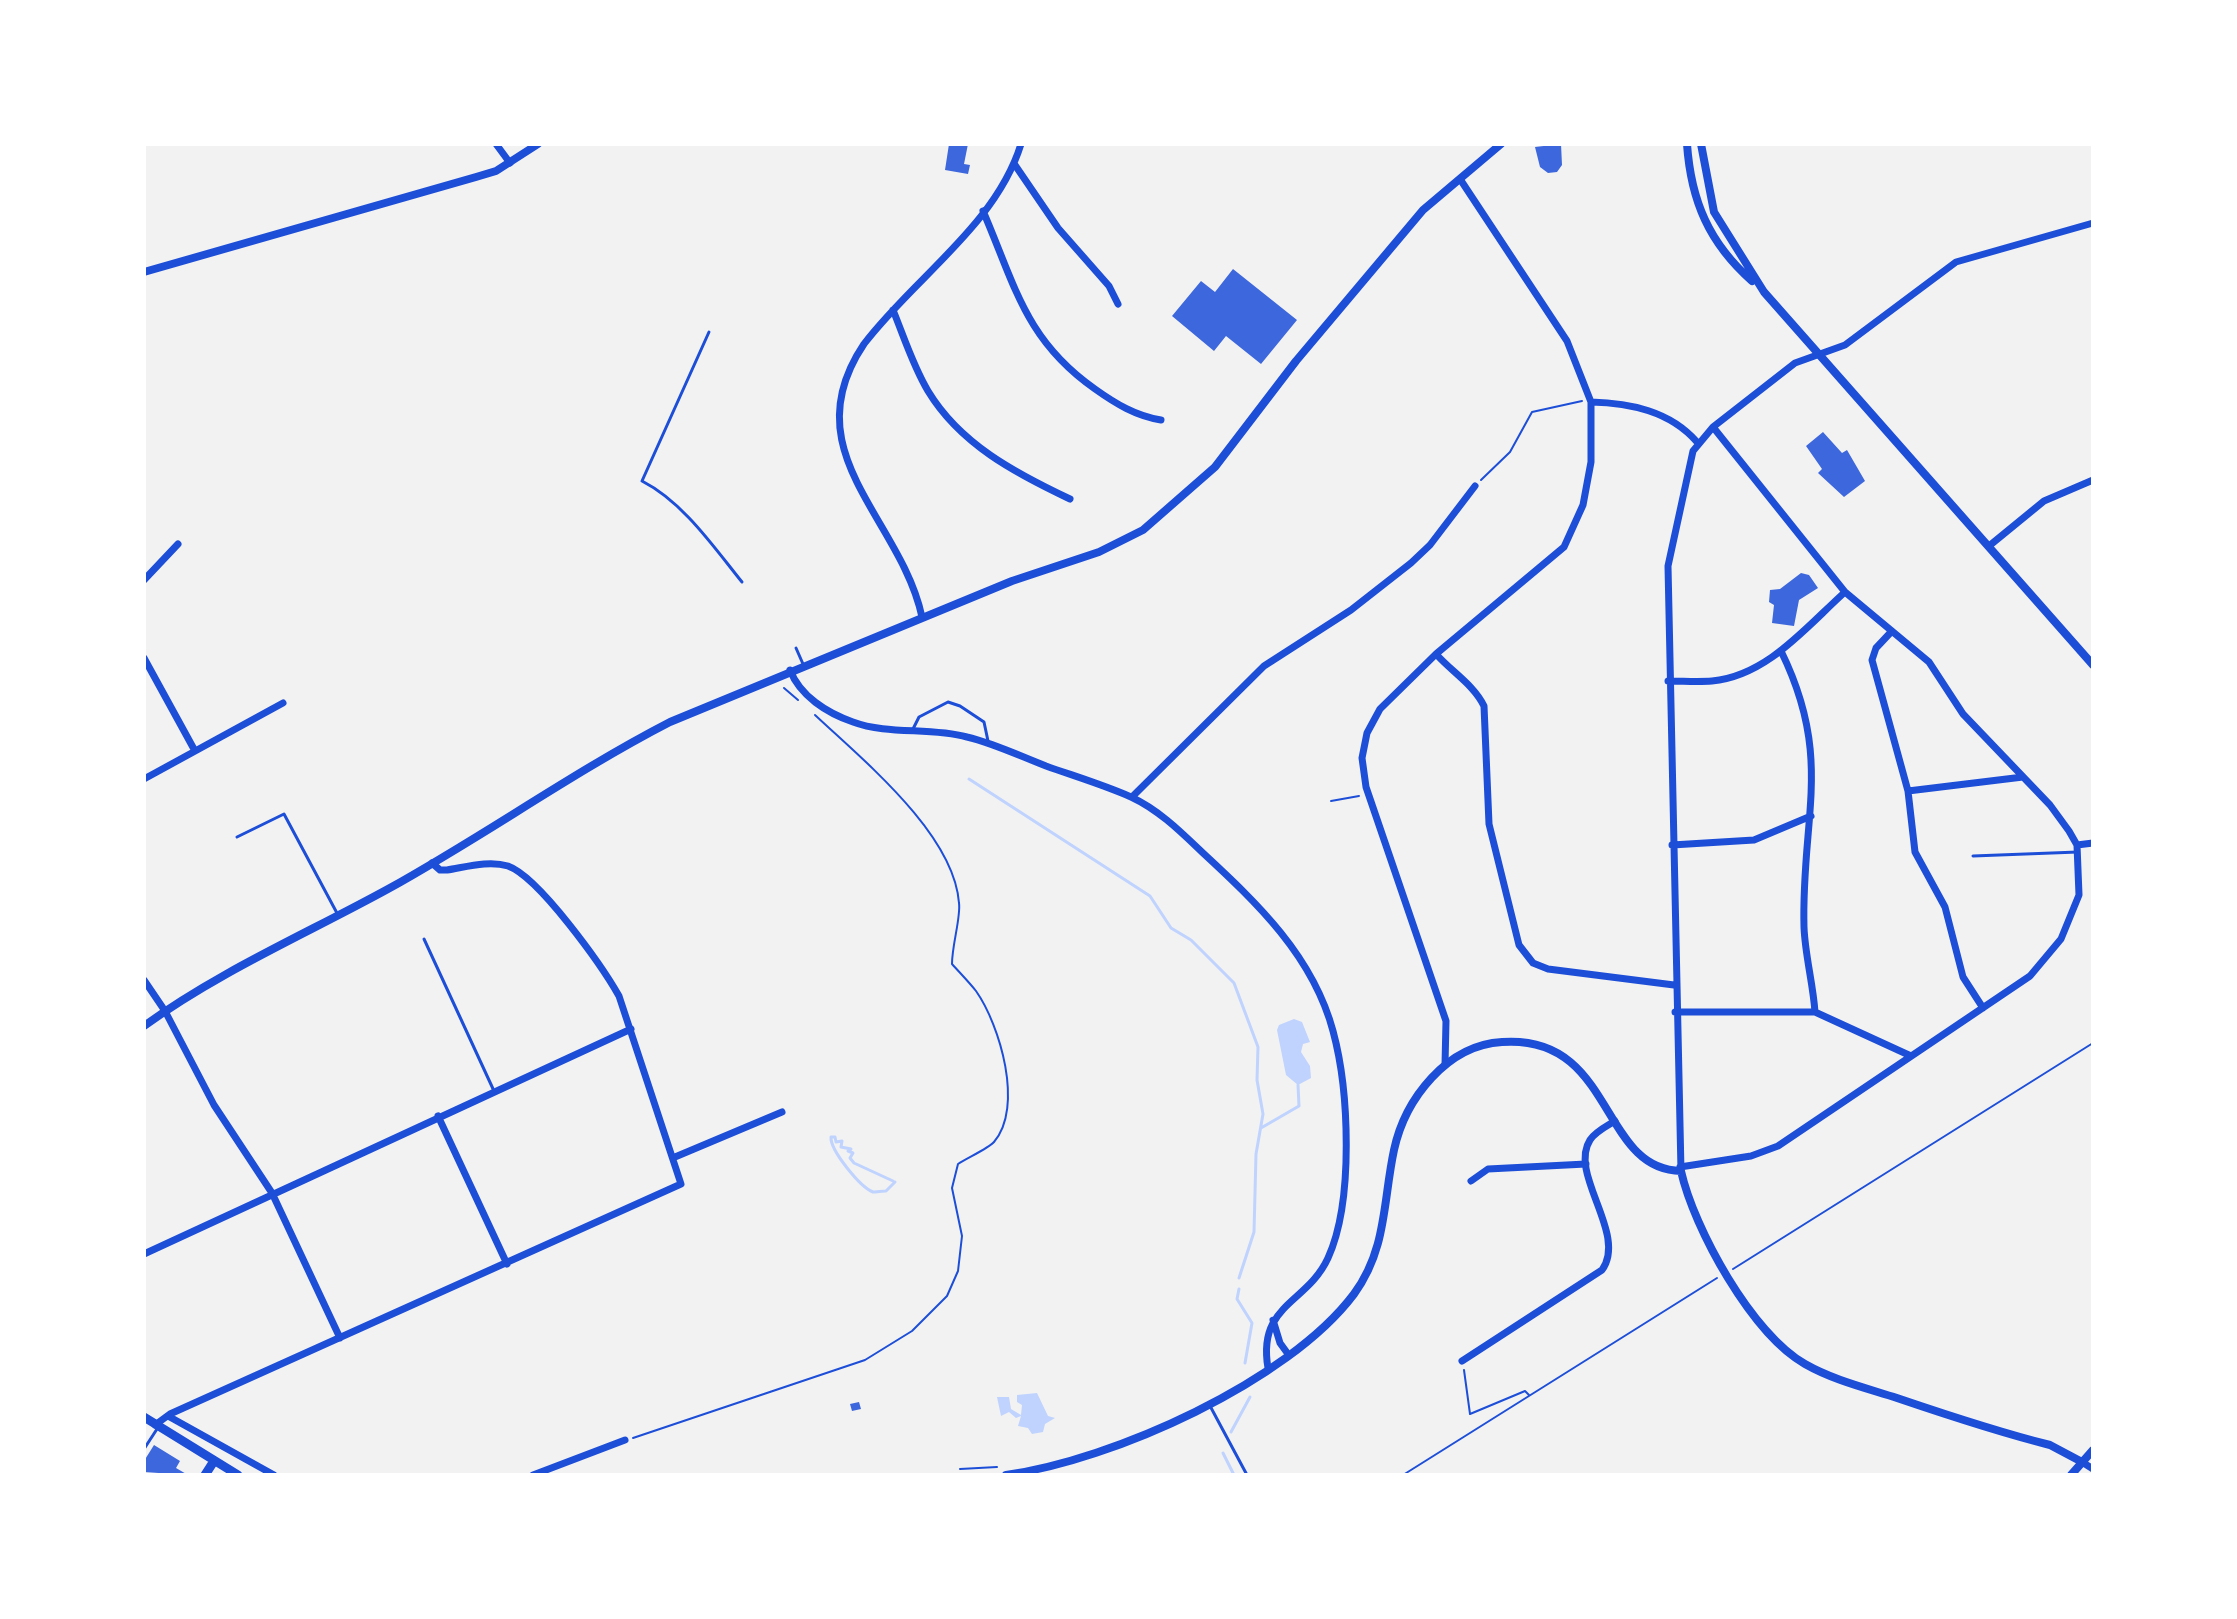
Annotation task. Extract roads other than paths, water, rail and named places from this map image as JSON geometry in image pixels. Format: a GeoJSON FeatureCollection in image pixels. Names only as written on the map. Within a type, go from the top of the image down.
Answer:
{"type":"FeatureCollection","features":[{"type":"Feature","properties":{"kind":"main road"},"geometry":{"type":"LineString","coordinates":[[144,1417],[236,1474]]}},
{"type":"Feature","properties":{"kind":"main road"},"geometry":{"type":"LineString","coordinates":[[205,1475],[214,1461]]}},
{"type":"Feature","properties":{"kind":"street"},"geometry":{"type":"LineString","coordinates":[[496,144],[510,163]]}},
{"type":"Feature","properties":{"kind":"street"},"geometry":{"type":"LineString","coordinates":[[144,272],[470,179],[510,163],[538,144]]}},
{"type":"Feature","properties":{"kind":"street"},"geometry":{"type":"LineString","coordinates":[[922,617],[910,580],[853,478],[839,427],[842,395],[850,368],[864,344],[983,211],[1015,165],[1021,144]]}},
{"type":"Feature","properties":{"kind":"street"},"geometry":{"type":"LineString","coordinates":[[1481,161],[1490,144]]}},
{"type":"Feature","properties":{"kind":"street"},"geometry":{"type":"LineString","coordinates":[[144,1026],[228,971],[432,863],[618,749],[803,664],[1124,542],[1165,513],[1215,467],[1296,361],[1423,210],[1501,144]]}},
{"type":"Feature","properties":{"kind":"street"},"geometry":{"type":"LineString","coordinates":[[1687,144],[1696,202],[1704,226],[1727,258],[1764,292],[2093,665]]}},
{"type":"Feature","properties":{"kind":"street"},"geometry":{"type":"LineString","coordinates":[[1701,144],[1718,220],[1764,292]]}},
{"type":"Feature","properties":{"kind":"street"},"geometry":{"type":"LineString","coordinates":[[1015,165],[1058,228],[1109,286],[1118,304]]}},
{"type":"Feature","properties":{"kind":"street"},"geometry":{"type":"LineString","coordinates":[[1445,1065],[1446,1021],[1368,795],[1362,758],[1372,722],[1389,697],[1564,547],[1583,505],[1591,462],[1591,402],[1567,341],[1460,179]]}},
{"type":"Feature","properties":{"kind":"street"},"geometry":{"type":"LineString","coordinates":[[983,211],[1025,316],[1048,348],[1103,395],[1138,414],[1161,420]]}},
{"type":"Feature","properties":{"kind":"street"},"geometry":{"type":"LineString","coordinates":[[2093,223],[1963,259],[1845,345],[1795,363],[1713,427],[1697,442],[1688,469],[1668,566],[1674,985],[1681,1169],[1687,1197],[1738,1292],[1772,1338],[1805,1364],[1916,1405],[2050,1445],[2093,1469]]}},
{"type":"Feature","properties":{"kind":"street"},"geometry":{"type":"LineString","coordinates":[[893,310],[927,389],[951,423],[997,461],[1070,499]]}},
{"type":"Feature","properties":{"kind":"street"},"geometry":{"type":"LineString","coordinates":[[1591,402],[1642,407],[1687,431],[1697,442]]}},
{"type":"Feature","properties":{"kind":"street"},"geometry":{"type":"LineString","coordinates":[[1006,1475],[1084,1458],[1157,1431],[1268,1368],[1328,1322],[1354,1293],[1373,1261],[1383,1234],[1394,1150],[1402,1124],[1415,1099],[1445,1065],[1472,1049],[1501,1042],[1550,1049],[1581,1070],[1628,1143],[1647,1161],[1668,1171],[1751,1156],[1778,1146],[2030,976],[2061,939],[2079,895],[2077,848],[2050,805],[1963,714],[1929,662],[1845,592],[1713,427]]}},
{"type":"Feature","properties":{"kind":"street"},"geometry":{"type":"LineString","coordinates":[[1989,546],[2044,501],[2093,480]]}},
{"type":"Feature","properties":{"kind":"street"},"geometry":{"type":"LineString","coordinates":[[1132,797],[1264,666],[1351,610],[1411,563],[1430,545],[1475,486]]}},
{"type":"Feature","properties":{"kind":"street"},"geometry":{"type":"LineString","coordinates":[[144,580],[178,544]]}},
{"type":"Feature","properties":{"kind":"street"},"geometry":{"type":"LineString","coordinates":[[1668,681],[1715,681],[1759,666],[1781,651],[1845,592]]}},
{"type":"Feature","properties":{"kind":"street"},"geometry":{"type":"LineString","coordinates":[[1892,631],[1876,648],[1872,660],[1908,791],[1915,852],[1945,907],[1963,977],[1983,1008]]}},
{"type":"Feature","properties":{"kind":"street"},"geometry":{"type":"LineString","coordinates":[[1781,651],[1794,678],[1811,733],[1811,816],[1804,928],[1815,1012]]}},
{"type":"Feature","properties":{"kind":"street"},"geometry":{"type":"LineString","coordinates":[[1436,654],[1457,678],[1477,691],[1484,706],[1489,824],[1519,945],[1533,963],[1548,969],[1674,985]]}},
{"type":"Feature","properties":{"kind":"street"},"geometry":{"type":"LineString","coordinates":[[144,658],[195,751]]}},
{"type":"Feature","properties":{"kind":"street"},"geometry":{"type":"LineString","coordinates":[[790,670],[795,682],[810,698],[854,723],[968,737],[1132,797],[1171,823],[1257,903],[1296,952],[1333,1032],[1347,1138],[1332,1245],[1317,1275],[1273,1320],[1266,1336],[1268,1368]]}},
{"type":"Feature","properties":{"kind":"street"},"geometry":{"type":"LineString","coordinates":[[144,779],[283,703]]}},
{"type":"Feature","properties":{"kind":"street"},"geometry":{"type":"LineString","coordinates":[[1908,791],[2023,777]]}},
{"type":"Feature","properties":{"kind":"street"},"geometry":{"type":"LineString","coordinates":[[1672,845],[1754,840],[1811,816]]}},
{"type":"Feature","properties":{"kind":"street"},"geometry":{"type":"LineString","coordinates":[[2077,848],[2093,843]]}},
{"type":"Feature","properties":{"kind":"street"},"geometry":{"type":"LineString","coordinates":[[157,1426],[167,1416],[675,1189],[682,1179],[631,1029],[606,974],[531,880],[499,864],[440,870],[432,863]]}},
{"type":"Feature","properties":{"kind":"street"},"geometry":{"type":"LineString","coordinates":[[144,980],[165,1011],[214,1105],[272,1193],[340,1338]]}},
{"type":"Feature","properties":{"kind":"street"},"geometry":{"type":"LineString","coordinates":[[1675,1012],[1815,1012],[1911,1056]]}},
{"type":"Feature","properties":{"kind":"street"},"geometry":{"type":"LineString","coordinates":[[144,1254],[631,1029]]}},
{"type":"Feature","properties":{"kind":"street"},"geometry":{"type":"LineString","coordinates":[[675,1157],[782,1112]]}},
{"type":"Feature","properties":{"kind":"street"},"geometry":{"type":"LineString","coordinates":[[438,1116],[507,1264]]}},
{"type":"Feature","properties":{"kind":"street"},"geometry":{"type":"LineString","coordinates":[[1462,1361],[1602,1270],[1607,1262],[1604,1225],[1586,1164],[1590,1140],[1615,1121]]}},
{"type":"Feature","properties":{"kind":"street"},"geometry":{"type":"LineString","coordinates":[[1471,1181],[1488,1169],[1586,1164]]}},
{"type":"Feature","properties":{"kind":"street"},"geometry":{"type":"LineString","coordinates":[[1273,1320],[1280,1343],[1288,1354]]}},
{"type":"Feature","properties":{"kind":"street"},"geometry":{"type":"LineString","coordinates":[[167,1416],[274,1475]]}},
{"type":"Feature","properties":{"kind":"street"},"geometry":{"type":"LineString","coordinates":[[533,1475],[625,1440]]}},
{"type":"Feature","properties":{"kind":"street"},"geometry":{"type":"LineString","coordinates":[[2071,1475],[2093,1450]]}},
{"type":"Feature","properties":{"kind":"lane"},"geometry":{"type":"LineString","coordinates":[[709,332],[642,481],[660,490],[707,538],[742,582]]}},
{"type":"Feature","properties":{"kind":"lane"},"geometry":{"type":"LineString","coordinates":[[796,648],[803,664]]}},
{"type":"Feature","properties":{"kind":"lane"},"geometry":{"type":"LineString","coordinates":[[913,729],[919,717],[948,702],[984,722],[988,745]]}},
{"type":"Feature","properties":{"kind":"lane"},"geometry":{"type":"LineString","coordinates":[[237,837],[284,814],[338,915]]}},
{"type":"Feature","properties":{"kind":"lane"},"geometry":{"type":"LineString","coordinates":[[1973,856],[2077,848]]}},
{"type":"Feature","properties":{"kind":"lane"},"geometry":{"type":"LineString","coordinates":[[424,939],[494,1091]]}},
{"type":"Feature","properties":{"kind":"lane"},"geometry":{"type":"LineString","coordinates":[[1209,1404],[1247,1475]]}},
{"type":"Feature","properties":{"kind":"lane"},"geometry":{"type":"LineString","coordinates":[[144,1449],[157,1426]]}},
{"type":"Feature","properties":{"kind":"water"},"geometry":{"type":"Polygon","coordinates":[[[1294,1019],[1302,1022],[1310,1042],[1303,1044],[1301,1052],[1310,1066],[1311,1078],[1298,1085],[1286,1075],[1277,1030],[1279,1025],[1294,1019]]]}},
{"type":"Feature","properties":{"kind":"water"},"geometry":{"type":"Polygon","coordinates":[[[1037,1393],[1048,1416],[1055,1418],[1045,1424],[1043,1432],[1032,1434],[1028,1428],[1018,1426],[1021,1416],[1016,1418],[1009,1412],[1001,1416],[997,1397],[1009,1397],[1011,1409],[1021,1415],[1022,1405],[1017,1402],[1017,1395],[1037,1393]]]}},
{"type":"Feature","properties":{"kind":"waterway"},"geometry":{"type":"LineString","coordinates":[[969,779],[1150,896],[1171,928],[1191,940],[1234,983],[1258,1047],[1257,1080],[1263,1114],[1256,1154],[1254,1232],[1239,1278]]}},
{"type":"Feature","properties":{"kind":"waterway"},"geometry":{"type":"LineString","coordinates":[[1261,1128],[1299,1106],[1298,1085]]}},
{"type":"Feature","properties":{"kind":"waterway"},"geometry":{"type":"LineString","coordinates":[[893,1181],[854,1163],[850,1158],[853,1153],[848,1151],[851,1149],[841,1147],[842,1141],[836,1142],[835,1137],[831,1137],[840,1159],[867,1189],[886,1191],[895,1182]]}},
{"type":"Feature","properties":{"kind":"waterway"},"geometry":{"type":"LineString","coordinates":[[1239,1289],[1237,1299],[1252,1323],[1245,1363]]}},
{"type":"Feature","properties":{"kind":"waterway"},"geometry":{"type":"LineString","coordinates":[[1231,1432],[1250,1397]]}},
{"type":"Feature","properties":{"kind":"waterway"},"geometry":{"type":"LineString","coordinates":[[1223,1453],[1234,1475]]}}]}
